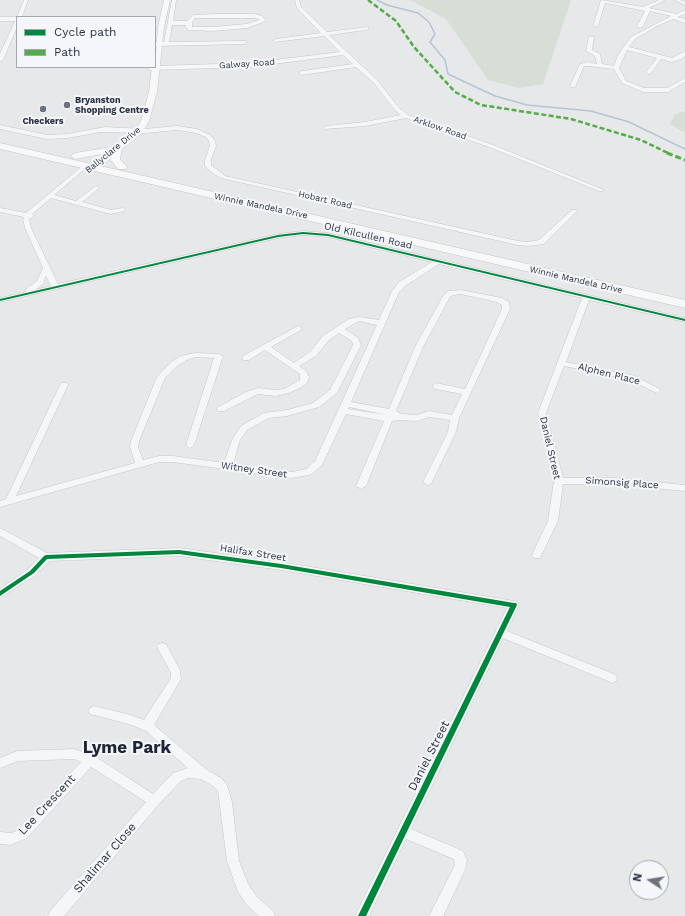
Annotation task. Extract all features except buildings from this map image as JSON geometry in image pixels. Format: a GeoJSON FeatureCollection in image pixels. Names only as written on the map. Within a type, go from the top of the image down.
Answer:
{"type":"FeatureCollection","features":[{"type":"Feature","properties":{"kind":"main road","name":"Winnie Mandela Drive"},"geometry":{"type":"LineString","coordinates":[[0,140],[75,156],[93,164],[122,167],[685,296]]}},
{"type":"Feature","properties":{"kind":"main road","name":"Winnie Mandela Drive"},"geometry":{"type":"LineString","coordinates":[[0,146],[93,164],[685,304]]}},
{"type":"Feature","properties":{"kind":"main road"},"geometry":{"type":"LineString","coordinates":[[117,148],[115,159],[122,167]]}},
{"type":"Feature","properties":{"kind":"main road"},"geometry":{"type":"LineString","coordinates":[[75,156],[105,151]]}},
{"type":"Feature","properties":{"kind":"street"},"geometry":{"type":"LineString","coordinates":[[18,16],[26,0]]}},
{"type":"Feature","properties":{"kind":"street","name":"Ballyclare Drive"},"geometry":{"type":"LineString","coordinates":[[156,42],[162,0]]}},
{"type":"Feature","properties":{"kind":"street","name":"Ballyclare Drive"},"geometry":{"type":"LineString","coordinates":[[156,42],[167,0]]}},
{"type":"Feature","properties":{"kind":"street"},"geometry":{"type":"LineString","coordinates":[[166,44],[174,0]]}},
{"type":"Feature","properties":{"kind":"street","name":"Arklow Road"},"geometry":{"type":"LineString","coordinates":[[297,0],[299,7],[356,65],[376,82],[397,108],[406,116],[491,146],[601,190]]}},
{"type":"Feature","properties":{"kind":"street"},"geometry":{"type":"LineString","coordinates":[[640,26],[646,10],[663,0]]}},
{"type":"Feature","properties":{"kind":"street"},"geometry":{"type":"LineString","coordinates":[[676,0],[685,4]]}},
{"type":"Feature","properties":{"kind":"street"},"geometry":{"type":"LineString","coordinates":[[595,26],[603,1],[674,16],[685,21]]}},
{"type":"Feature","properties":{"kind":"street"},"geometry":{"type":"LineString","coordinates":[[684,82],[668,90],[643,90],[624,82],[616,68],[618,60],[637,35],[685,12]]}},
{"type":"Feature","properties":{"kind":"street"},"geometry":{"type":"LineString","coordinates":[[255,16],[260,17],[263,21],[246,26],[213,29],[188,28],[189,23],[190,19],[195,17],[255,16]]}},
{"type":"Feature","properties":{"kind":"street"},"geometry":{"type":"LineString","coordinates":[[0,20],[16,19]]}},
{"type":"Feature","properties":{"kind":"street"},"geometry":{"type":"LineString","coordinates":[[0,60],[3,45],[16,21]]}},
{"type":"Feature","properties":{"kind":"street"},"geometry":{"type":"LineString","coordinates":[[170,23],[189,23]]}},
{"type":"Feature","properties":{"kind":"street"},"geometry":{"type":"LineString","coordinates":[[276,42],[366,28]]}},
{"type":"Feature","properties":{"kind":"street"},"geometry":{"type":"LineString","coordinates":[[591,37],[589,51],[598,56],[600,66]]}},
{"type":"Feature","properties":{"kind":"street"},"geometry":{"type":"LineString","coordinates":[[156,42],[166,44],[244,42]]}},
{"type":"Feature","properties":{"kind":"street"},"geometry":{"type":"LineString","coordinates":[[626,48],[676,60],[685,52]]}},
{"type":"Feature","properties":{"kind":"street","name":"Galway Road"},"geometry":{"type":"LineString","coordinates":[[156,67],[250,65],[344,53]]}},
{"type":"Feature","properties":{"kind":"street"},"geometry":{"type":"LineString","coordinates":[[649,72],[660,57]]}},
{"type":"Feature","properties":{"kind":"street"},"geometry":{"type":"LineString","coordinates":[[302,73],[356,65]]}},
{"type":"Feature","properties":{"kind":"street"},"geometry":{"type":"LineString","coordinates":[[573,86],[582,65],[616,68]]}},
{"type":"Feature","properties":{"kind":"street","name":"Ballyclare Drive"},"geometry":{"type":"LineString","coordinates":[[30,215],[93,164],[117,148],[137,129],[149,113],[152,68]]}},
{"type":"Feature","properties":{"kind":"street"},"geometry":{"type":"LineString","coordinates":[[326,128],[376,122],[406,116]]}},
{"type":"Feature","properties":{"kind":"street","name":"Hobart Road"},"geometry":{"type":"LineString","coordinates":[[0,127],[47,137],[99,130],[187,129],[208,136],[212,141],[213,146],[208,160],[208,166],[223,177],[523,244],[534,243],[549,236],[574,211]]}},
{"type":"Feature","properties":{"kind":"street","name":"Ballyclare Drive"},"geometry":{"type":"LineString","coordinates":[[30,215],[93,164],[105,151],[137,129]]}},
{"type":"Feature","properties":{"kind":"street"},"geometry":{"type":"LineString","coordinates":[[77,203],[96,188]]}},
{"type":"Feature","properties":{"kind":"street"},"geometry":{"type":"LineString","coordinates":[[53,197],[111,212],[123,210]]}},
{"type":"Feature","properties":{"kind":"street"},"geometry":{"type":"LineString","coordinates":[[0,210],[30,215],[26,222],[54,287]]}},
{"type":"Feature","properties":{"kind":"street","name":"Old Kilcullen Road"},"geometry":{"type":"LineString","coordinates":[[0,300],[278,236],[303,233],[328,236],[438,261],[685,320]]}},
{"type":"Feature","properties":{"kind":"street","name":"Witney Street"},"geometry":{"type":"LineString","coordinates":[[5,503],[140,463],[159,459],[173,459],[292,475],[309,472],[319,463],[399,287],[438,261]]}},
{"type":"Feature","properties":{"kind":"street"},"geometry":{"type":"LineString","coordinates":[[24,294],[40,282],[46,269]]}},
{"type":"Feature","properties":{"kind":"street"},"geometry":{"type":"LineString","coordinates":[[361,486],[394,416],[427,329],[447,296],[453,292],[469,293],[493,298],[506,304],[506,309],[455,418],[452,432],[428,482]]}},
{"type":"Feature","properties":{"kind":"street","name":"Daniel Street"},"geometry":{"type":"LineString","coordinates":[[537,555],[553,521],[559,481],[542,413],[587,296]]}},
{"type":"Feature","properties":{"kind":"street"},"geometry":{"type":"LineString","coordinates":[[294,366],[313,354],[326,338],[356,320],[382,323]]}},
{"type":"Feature","properties":{"kind":"street"},"geometry":{"type":"LineString","coordinates":[[246,358],[298,328]]}},
{"type":"Feature","properties":{"kind":"street"},"geometry":{"type":"LineString","coordinates":[[228,466],[236,440],[244,428],[267,415],[287,413],[316,405],[334,391],[357,345],[355,340],[339,330]]}},
{"type":"Feature","properties":{"kind":"street"},"geometry":{"type":"LineString","coordinates":[[222,409],[254,392],[276,393],[297,386],[304,380],[305,376],[294,366],[266,347]]}},
{"type":"Feature","properties":{"kind":"street"},"geometry":{"type":"LineString","coordinates":[[140,463],[134,447],[135,440],[161,377],[174,364],[184,358],[195,355],[219,356],[190,445]]}},
{"type":"Feature","properties":{"kind":"street","name":"Alphen Place"},"geometry":{"type":"LineString","coordinates":[[561,363],[632,378],[657,390]]}},
{"type":"Feature","properties":{"kind":"street"},"geometry":{"type":"LineString","coordinates":[[5,503],[64,385]]}},
{"type":"Feature","properties":{"kind":"street"},"geometry":{"type":"LineString","coordinates":[[436,386],[468,392]]}},
{"type":"Feature","properties":{"kind":"street"},"geometry":{"type":"LineString","coordinates":[[344,407],[394,416],[417,418],[429,414],[455,418]]}},
{"type":"Feature","properties":{"kind":"street","name":"Simonsig Place"},"geometry":{"type":"LineString","coordinates":[[559,481],[614,481],[685,488]]}},
{"type":"Feature","properties":{"kind":"street"},"geometry":{"type":"LineString","coordinates":[[0,532],[46,558],[32,572],[0,594]]}},
{"type":"Feature","properties":{"kind":"street","name":"Halifax Street"},"geometry":{"type":"LineString","coordinates":[[46,558],[171,552],[195,553],[514,605]]}},
{"type":"Feature","properties":{"kind":"street","name":"Daniel Street"},"geometry":{"type":"LineString","coordinates":[[362,916],[514,605]]}},
{"type":"Feature","properties":{"kind":"street"},"geometry":{"type":"LineString","coordinates":[[501,633],[612,678]]}},
{"type":"Feature","properties":{"kind":"street"},"geometry":{"type":"LineString","coordinates":[[147,726],[176,679],[176,673],[162,647]]}},
{"type":"Feature","properties":{"kind":"street"},"geometry":{"type":"LineString","coordinates":[[94,711],[131,720],[147,726],[203,774],[216,782],[223,789],[226,802],[233,862],[243,888],[252,901],[268,916]]}},
{"type":"Feature","properties":{"kind":"street"},"geometry":{"type":"LineString","coordinates":[[0,763],[17,756],[74,754],[90,760],[154,801]]}},
{"type":"Feature","properties":{"kind":"street","name":"Lee Crescent"},"geometry":{"type":"LineString","coordinates":[[0,838],[11,839],[23,834],[90,760]]}},
{"type":"Feature","properties":{"kind":"street","name":"Shalimar Close"},"geometry":{"type":"LineString","coordinates":[[55,916],[154,801],[177,777],[188,773],[203,774]]}},
{"type":"Feature","properties":{"kind":"street"},"geometry":{"type":"LineString","coordinates":[[404,832],[459,855],[461,860],[461,866],[436,916]]}},
{"type":"Feature","properties":{"kind":"shaded area"},"geometry":{"type":"Polygon","coordinates":[[[410,0],[571,0],[543,84],[518,88],[488,80],[446,19],[410,0]]]}},
{"type":"Feature","properties":{"kind":"shaded area"},"geometry":{"type":"Polygon","coordinates":[[[685,111],[685,133],[670,124],[675,114],[685,111]]]}},
{"type":"Feature","properties":{"kind":"waterway"},"geometry":{"type":"LineString","coordinates":[[377,0],[387,5],[418,13],[429,22],[435,34],[430,42],[445,60],[448,74],[495,96],[527,105],[591,111],[629,122],[685,149]]}},
{"type":"Feature","properties":{"kind":"marked path"},"geometry":{"type":"LineString","coordinates":[[368,0],[396,21],[414,47],[455,92],[481,105],[571,119],[641,140],[662,151],[685,160]]}},
{"type":"Feature","properties":{"kind":"cycle path"},"geometry":{"type":"LineString","coordinates":[[0,300],[278,236],[303,233],[328,235],[685,320]]}},
{"type":"Feature","properties":{"kind":"cycle path"},"geometry":{"type":"LineString","coordinates":[[0,594],[32,572],[46,557],[179,552],[281,566],[514,605],[362,916]]}},
{"type":"Feature","properties":{"kind":"place","name":"Bryanston Shopping Centre"},"geometry":{"type":"Point","coordinates":[67,105]}},
{"type":"Feature","properties":{"kind":"place","name":"Checkers"},"geometry":{"type":"Point","coordinates":[43,109]}},
{"type":"Feature","properties":{"kind":"district","name":"Lyme Park"},"geometry":{"type":"Point","coordinates":[127,748]}}]}
